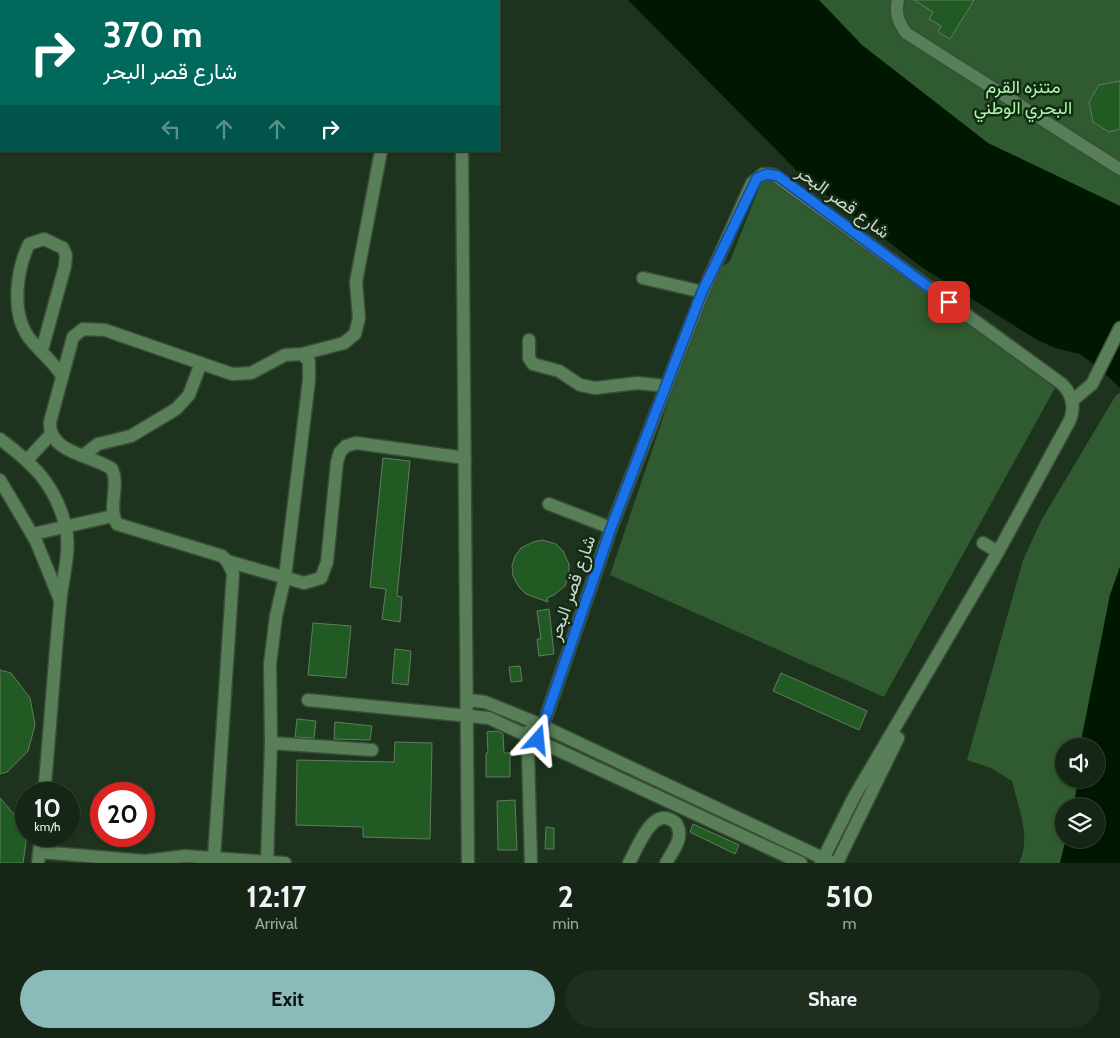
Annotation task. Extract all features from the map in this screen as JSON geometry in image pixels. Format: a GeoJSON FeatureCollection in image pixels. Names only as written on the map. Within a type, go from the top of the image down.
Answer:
{"type":"FeatureCollection","features":[{"type":"Feature","properties":{"kind":"street"},"geometry":{"type":"LineString","coordinates":[[898,0],[895,10],[898,22],[906,33],[1120,169]]}},
{"type":"Feature","properties":{"kind":"street"},"geometry":{"type":"LineString","coordinates":[[381,152],[356,282],[359,318],[355,334],[344,343],[302,354],[285,356],[251,373],[232,374],[93,328],[83,329],[73,337],[50,422],[51,434],[56,443],[112,469],[116,482],[113,516],[117,524],[208,551],[228,560],[304,582],[312,582],[321,578],[324,572],[336,462],[340,452],[346,446],[366,443],[465,458]]}},
{"type":"Feature","properties":{"kind":"street"},"geometry":{"type":"LineString","coordinates":[[462,152],[468,863]]}},
{"type":"Feature","properties":{"kind":"street","name":"شارع قصر البحر"},"geometry":{"type":"LineString","coordinates":[[533,739],[611,528],[702,292],[752,183],[760,176],[774,175],[1062,384],[1072,401]]}},
{"type":"Feature","properties":{"kind":"street"},"geometry":{"type":"LineString","coordinates":[[42,350],[65,266],[66,255],[63,248],[44,239],[29,244],[22,263],[18,290],[21,321],[26,334],[42,350],[54,362],[62,376]]}},
{"type":"Feature","properties":{"kind":"street"},"geometry":{"type":"LineString","coordinates":[[643,278],[702,292]]}},
{"type":"Feature","properties":{"kind":"street"},"geometry":{"type":"LineString","coordinates":[[308,700],[468,714],[489,718],[533,739],[826,861],[854,797],[998,552],[1070,420],[1072,401],[1086,390],[1096,377],[1120,328]]}},
{"type":"Feature","properties":{"kind":"street"},"geometry":{"type":"LineString","coordinates":[[529,340],[529,358],[533,364],[559,371],[580,385],[595,388],[638,383],[666,386]]}},
{"type":"Feature","properties":{"kind":"street"},"geometry":{"type":"LineString","coordinates":[[267,862],[271,743],[270,664],[276,616],[285,577],[309,380],[308,361],[302,354]]}},
{"type":"Feature","properties":{"kind":"street"},"geometry":{"type":"LineString","coordinates":[[84,456],[98,444],[131,436],[176,409],[189,395],[200,363]]}},
{"type":"Feature","properties":{"kind":"street"},"geometry":{"type":"LineString","coordinates":[[28,459],[51,434]]}},
{"type":"Feature","properties":{"kind":"street"},"geometry":{"type":"LineString","coordinates":[[0,438],[28,459],[39,471],[54,494],[66,525],[68,545],[60,600],[45,782]]}},
{"type":"Feature","properties":{"kind":"street"},"geometry":{"type":"LineString","coordinates":[[0,480],[33,534],[60,600]]}},
{"type":"Feature","properties":{"kind":"street"},"geometry":{"type":"LineString","coordinates":[[549,504],[611,528]]}},
{"type":"Feature","properties":{"kind":"street"},"geometry":{"type":"LineString","coordinates":[[33,534],[66,525],[113,516]]}},
{"type":"Feature","properties":{"kind":"street"},"geometry":{"type":"LineString","coordinates":[[983,543],[998,552]]}},
{"type":"Feature","properties":{"kind":"street"},"geometry":{"type":"LineString","coordinates":[[214,858],[233,573],[228,560]]}},
{"type":"Feature","properties":{"kind":"street"},"geometry":{"type":"LineString","coordinates":[[837,863],[868,803],[924,679]]}},
{"type":"Feature","properties":{"kind":"street"},"geometry":{"type":"LineString","coordinates":[[468,700],[485,702],[537,724],[726,820],[801,863]]}},
{"type":"Feature","properties":{"kind":"street"},"geometry":{"type":"LineString","coordinates":[[531,863],[533,739]]}},
{"type":"Feature","properties":{"kind":"street"},"geometry":{"type":"LineString","coordinates":[[271,743],[372,750]]}},
{"type":"Feature","properties":{"kind":"street"},"geometry":{"type":"LineString","coordinates":[[629,863],[650,825],[656,820],[664,818],[676,823],[680,832],[679,841],[666,863]]}},
{"type":"Feature","properties":{"kind":"street"},"geometry":{"type":"LineString","coordinates":[[39,857],[145,861],[176,856],[285,863]]}},
{"type":"Feature","properties":{"kind":"green space","name":"متنزه القرم البحري الوطني"},"geometry":{"type":"Polygon","coordinates":[[[785,0],[1120,0],[1120,256],[785,0]]]}},
{"type":"Feature","properties":{"kind":"green space"},"geometry":{"type":"Polygon","coordinates":[[[764,175],[1055,388],[884,697],[610,575],[711,275],[730,261],[764,175]]]}},
{"type":"Feature","properties":{"kind":"green space"},"geometry":{"type":"Polygon","coordinates":[[[1120,393],[1120,567],[1110,595],[1083,738],[1055,738],[1055,788],[1077,788],[1075,798],[1055,798],[1055,848],[1064,848],[1060,863],[1019,863],[1023,853],[1024,832],[1012,781],[991,768],[967,760],[1023,560],[1042,519],[1116,395],[1120,393]]]}},
{"type":"Feature","properties":{"kind":"shaded area"},"geometry":{"type":"Polygon","coordinates":[[[628,0],[819,0],[862,45],[988,143],[1120,206],[1120,388],[1099,368],[1080,354],[1055,348],[1034,338],[923,268],[804,178],[628,0]]]}},
{"type":"Feature","properties":{"kind":"shaded area"},"geometry":{"type":"Polygon","coordinates":[[[1120,567],[1120,863],[1060,863],[1064,848],[1105,848],[1105,798],[1075,798],[1077,788],[1105,788],[1105,738],[1082,738],[1110,595],[1120,567]]]}},
{"type":"Feature","properties":{"kind":"building"},"geometry":{"type":"Polygon","coordinates":[[[914,0],[974,0],[950,39],[938,32],[941,26],[929,19],[933,12],[914,0]]]}},
{"type":"Feature","properties":{"kind":"building"},"geometry":{"type":"Polygon","coordinates":[[[1120,81],[1120,129],[1109,132],[1093,122],[1089,102],[1099,85],[1120,81]]]}},
{"type":"Feature","properties":{"kind":"building"},"geometry":{"type":"Polygon","coordinates":[[[383,458],[410,461],[397,596],[402,597],[400,622],[382,619],[386,589],[370,587],[383,458]]]}},
{"type":"Feature","properties":{"kind":"building"},"geometry":{"type":"Polygon","coordinates":[[[542,540],[556,544],[563,551],[569,564],[569,574],[565,586],[547,598],[548,602],[526,594],[519,587],[513,576],[512,566],[515,556],[521,548],[542,540]]]}},
{"type":"Feature","properties":{"kind":"building"},"geometry":{"type":"Polygon","coordinates":[[[549,609],[554,654],[539,656],[537,639],[541,639],[537,611],[549,609]]]}},
{"type":"Feature","properties":{"kind":"building"},"geometry":{"type":"Polygon","coordinates":[[[313,623],[351,626],[346,678],[308,675],[313,623]]]}},
{"type":"Feature","properties":{"kind":"building"},"geometry":{"type":"Polygon","coordinates":[[[395,649],[411,651],[408,685],[392,683],[395,649]]]}},
{"type":"Feature","properties":{"kind":"building"},"geometry":{"type":"Polygon","coordinates":[[[520,666],[522,681],[511,682],[509,667],[520,666]]]}},
{"type":"Feature","properties":{"kind":"building"},"geometry":{"type":"Polygon","coordinates":[[[0,670],[11,673],[30,698],[35,725],[28,751],[7,772],[0,774],[0,670]]]}},
{"type":"Feature","properties":{"kind":"building"},"geometry":{"type":"Polygon","coordinates":[[[781,673],[867,711],[859,730],[773,691],[781,673]]]}},
{"type":"Feature","properties":{"kind":"building"},"geometry":{"type":"Polygon","coordinates":[[[297,719],[316,721],[314,738],[295,737],[297,719]]]}},
{"type":"Feature","properties":{"kind":"building"},"geometry":{"type":"Polygon","coordinates":[[[335,722],[372,726],[370,740],[334,739],[335,722]]]}},
{"type":"Feature","properties":{"kind":"building"},"geometry":{"type":"Polygon","coordinates":[[[498,731],[503,734],[504,753],[510,753],[510,777],[486,777],[487,732],[498,731]]]}},
{"type":"Feature","properties":{"kind":"building"},"geometry":{"type":"Polygon","coordinates":[[[395,742],[432,743],[430,839],[363,837],[363,827],[296,825],[297,760],[394,762],[395,742]]]}},
{"type":"Feature","properties":{"kind":"building"},"geometry":{"type":"Polygon","coordinates":[[[0,798],[15,815],[15,847],[25,847],[23,863],[0,863],[0,798]]]}},
{"type":"Feature","properties":{"kind":"building"},"geometry":{"type":"Polygon","coordinates":[[[515,800],[517,850],[498,850],[497,801],[515,800]]]}},
{"type":"Feature","properties":{"kind":"building"},"geometry":{"type":"Polygon","coordinates":[[[693,824],[739,845],[735,854],[690,832],[693,824]]]}},
{"type":"Feature","properties":{"kind":"building"},"geometry":{"type":"Polygon","coordinates":[[[546,827],[554,828],[554,849],[545,849],[546,827]]]}},
{"type":"Feature","properties":{"kind":"route"},"geometry":{"type":"LineString","coordinates":[[538,740],[611,528],[702,292],[752,183],[760,176],[767,174],[778,176],[949,302]]}}]}
